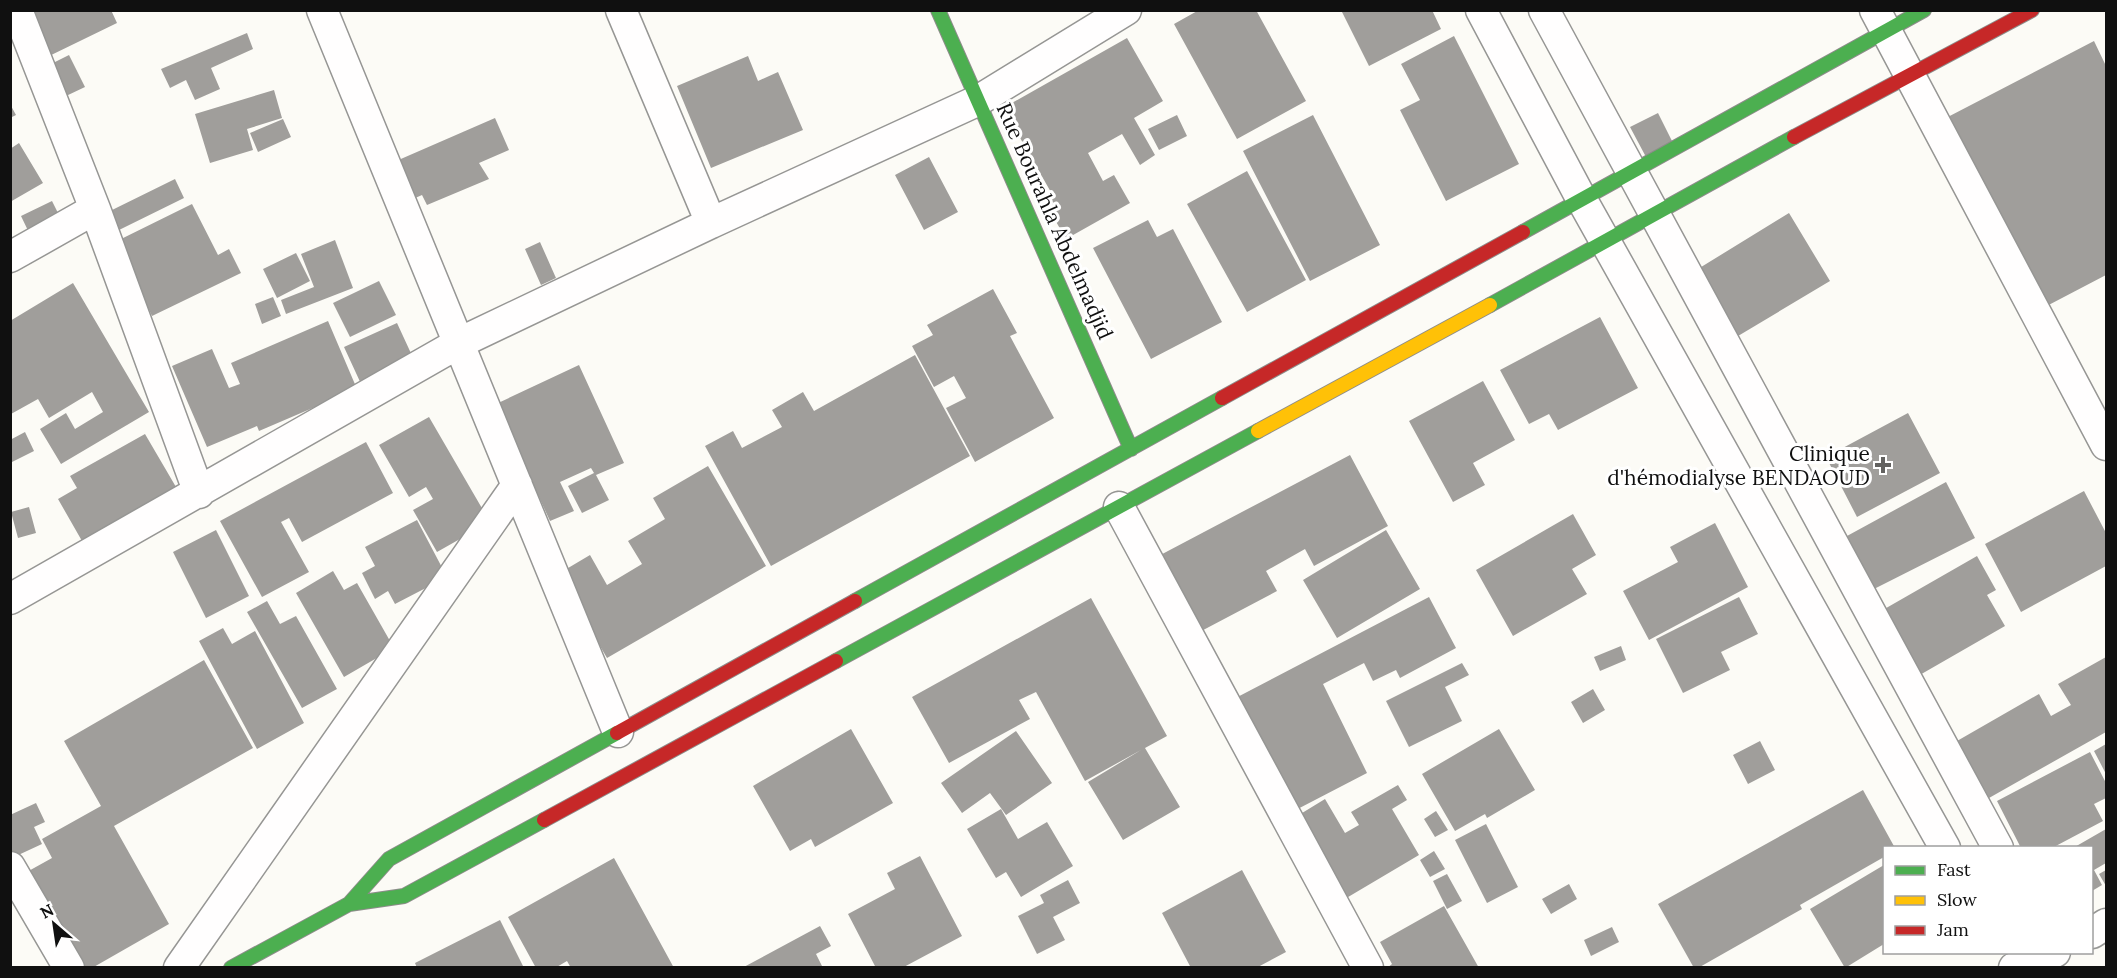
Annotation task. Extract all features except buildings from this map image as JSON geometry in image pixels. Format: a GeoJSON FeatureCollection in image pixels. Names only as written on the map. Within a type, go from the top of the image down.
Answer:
{"type":"FeatureCollection","features":[{"type":"Feature","properties":{"kind":"street"},"geometry":{"type":"LineString","coordinates":[[16,10],[95,209],[199,493]]}},
{"type":"Feature","properties":{"kind":"street"},"geometry":{"type":"LineString","coordinates":[[322,10],[618,732]]}},
{"type":"Feature","properties":{"kind":"street"},"geometry":{"type":"LineString","coordinates":[[621,10],[711,223]]}},
{"type":"Feature","properties":{"kind":"street","name":"Rue Bourahla Abdelmadjid"},"geometry":{"type":"LineString","coordinates":[[938,10],[1131,449]]}},
{"type":"Feature","properties":{"kind":"street"},"geometry":{"type":"LineString","coordinates":[[10,599],[459,343],[711,223],[979,100],[1126,10]]}},
{"type":"Feature","properties":{"kind":"street"},"geometry":{"type":"LineString","coordinates":[[1481,10],[1582,201],[1944,846]]}},
{"type":"Feature","properties":{"kind":"street"},"geometry":{"type":"LineString","coordinates":[[1544,10],[1997,846]]}},
{"type":"Feature","properties":{"kind":"street"},"geometry":{"type":"LineString","coordinates":[[231,968],[349,904],[389,859],[1582,201],[1880,21],[1924,10]]}},
{"type":"Feature","properties":{"kind":"street"},"geometry":{"type":"LineString","coordinates":[[349,904],[404,896],[1606,242],[1655,212],[2032,10]]}},
{"type":"Feature","properties":{"kind":"street"},"geometry":{"type":"LineString","coordinates":[[1880,21],[2106,445]]}},
{"type":"Feature","properties":{"kind":"street"},"geometry":{"type":"LineString","coordinates":[[10,257],[95,209]]}},
{"type":"Feature","properties":{"kind":"street"},"geometry":{"type":"LineString","coordinates":[[179,968],[517,485]]}},
{"type":"Feature","properties":{"kind":"street"},"geometry":{"type":"LineString","coordinates":[[1119,507],[1368,968]]}},
{"type":"Feature","properties":{"kind":"street"},"geometry":{"type":"LineString","coordinates":[[10,867],[69,968]]}},
{"type":"Feature","properties":{"kind":"street"},"geometry":{"type":"LineString","coordinates":[[2093,932],[2106,924]]}},
{"type":"Feature","properties":{"kind":"street"},"geometry":{"type":"LineString","coordinates":[[2005,954],[2013,968],[2052,954]]}},
{"type":"Feature","properties":{"kind":"street"},"geometry":{"type":"LineString","coordinates":[[2056,954],[2063,968]]}},
{"type":"Feature","properties":{"kind":"traffic: fast"},"geometry":{"type":"LineString","coordinates":[[938,10],[1131,449]]}},
{"type":"Feature","properties":{"kind":"traffic: fast"},"geometry":{"type":"LineString","coordinates":[[1523,232],[1924,10]]}},
{"type":"Feature","properties":{"kind":"traffic: fast"},"geometry":{"type":"LineString","coordinates":[[1490,305],[1794,137]]}},
{"type":"Feature","properties":{"kind":"traffic: fast"},"geometry":{"type":"LineString","coordinates":[[855,601],[1222,398]]}},
{"type":"Feature","properties":{"kind":"traffic: fast"},"geometry":{"type":"LineString","coordinates":[[836,661],[1258,431]]}},
{"type":"Feature","properties":{"kind":"traffic: fast"},"geometry":{"type":"LineString","coordinates":[[349,904],[389,859],[617,733]]}},
{"type":"Feature","properties":{"kind":"traffic: fast"},"geometry":{"type":"LineString","coordinates":[[231,968],[349,904],[404,896],[544,820]]}},
{"type":"Feature","properties":{"kind":"traffic: slow"},"geometry":{"type":"LineString","coordinates":[[1258,431],[1490,305]]}},
{"type":"Feature","properties":{"kind":"traffic: jam"},"geometry":{"type":"LineString","coordinates":[[1794,137],[2032,10]]}},
{"type":"Feature","properties":{"kind":"traffic: jam"},"geometry":{"type":"LineString","coordinates":[[1222,398],[1523,232]]}},
{"type":"Feature","properties":{"kind":"traffic: jam"},"geometry":{"type":"LineString","coordinates":[[617,733],[855,601]]}},
{"type":"Feature","properties":{"kind":"traffic: jam"},"geometry":{"type":"LineString","coordinates":[[544,820],[836,661]]}},
{"type":"Feature","properties":{"kind":"place","name":"Clinique d'hémodialyse BENDAOUD"},"geometry":{"type":"Point","coordinates":[1883,465]}}]}
